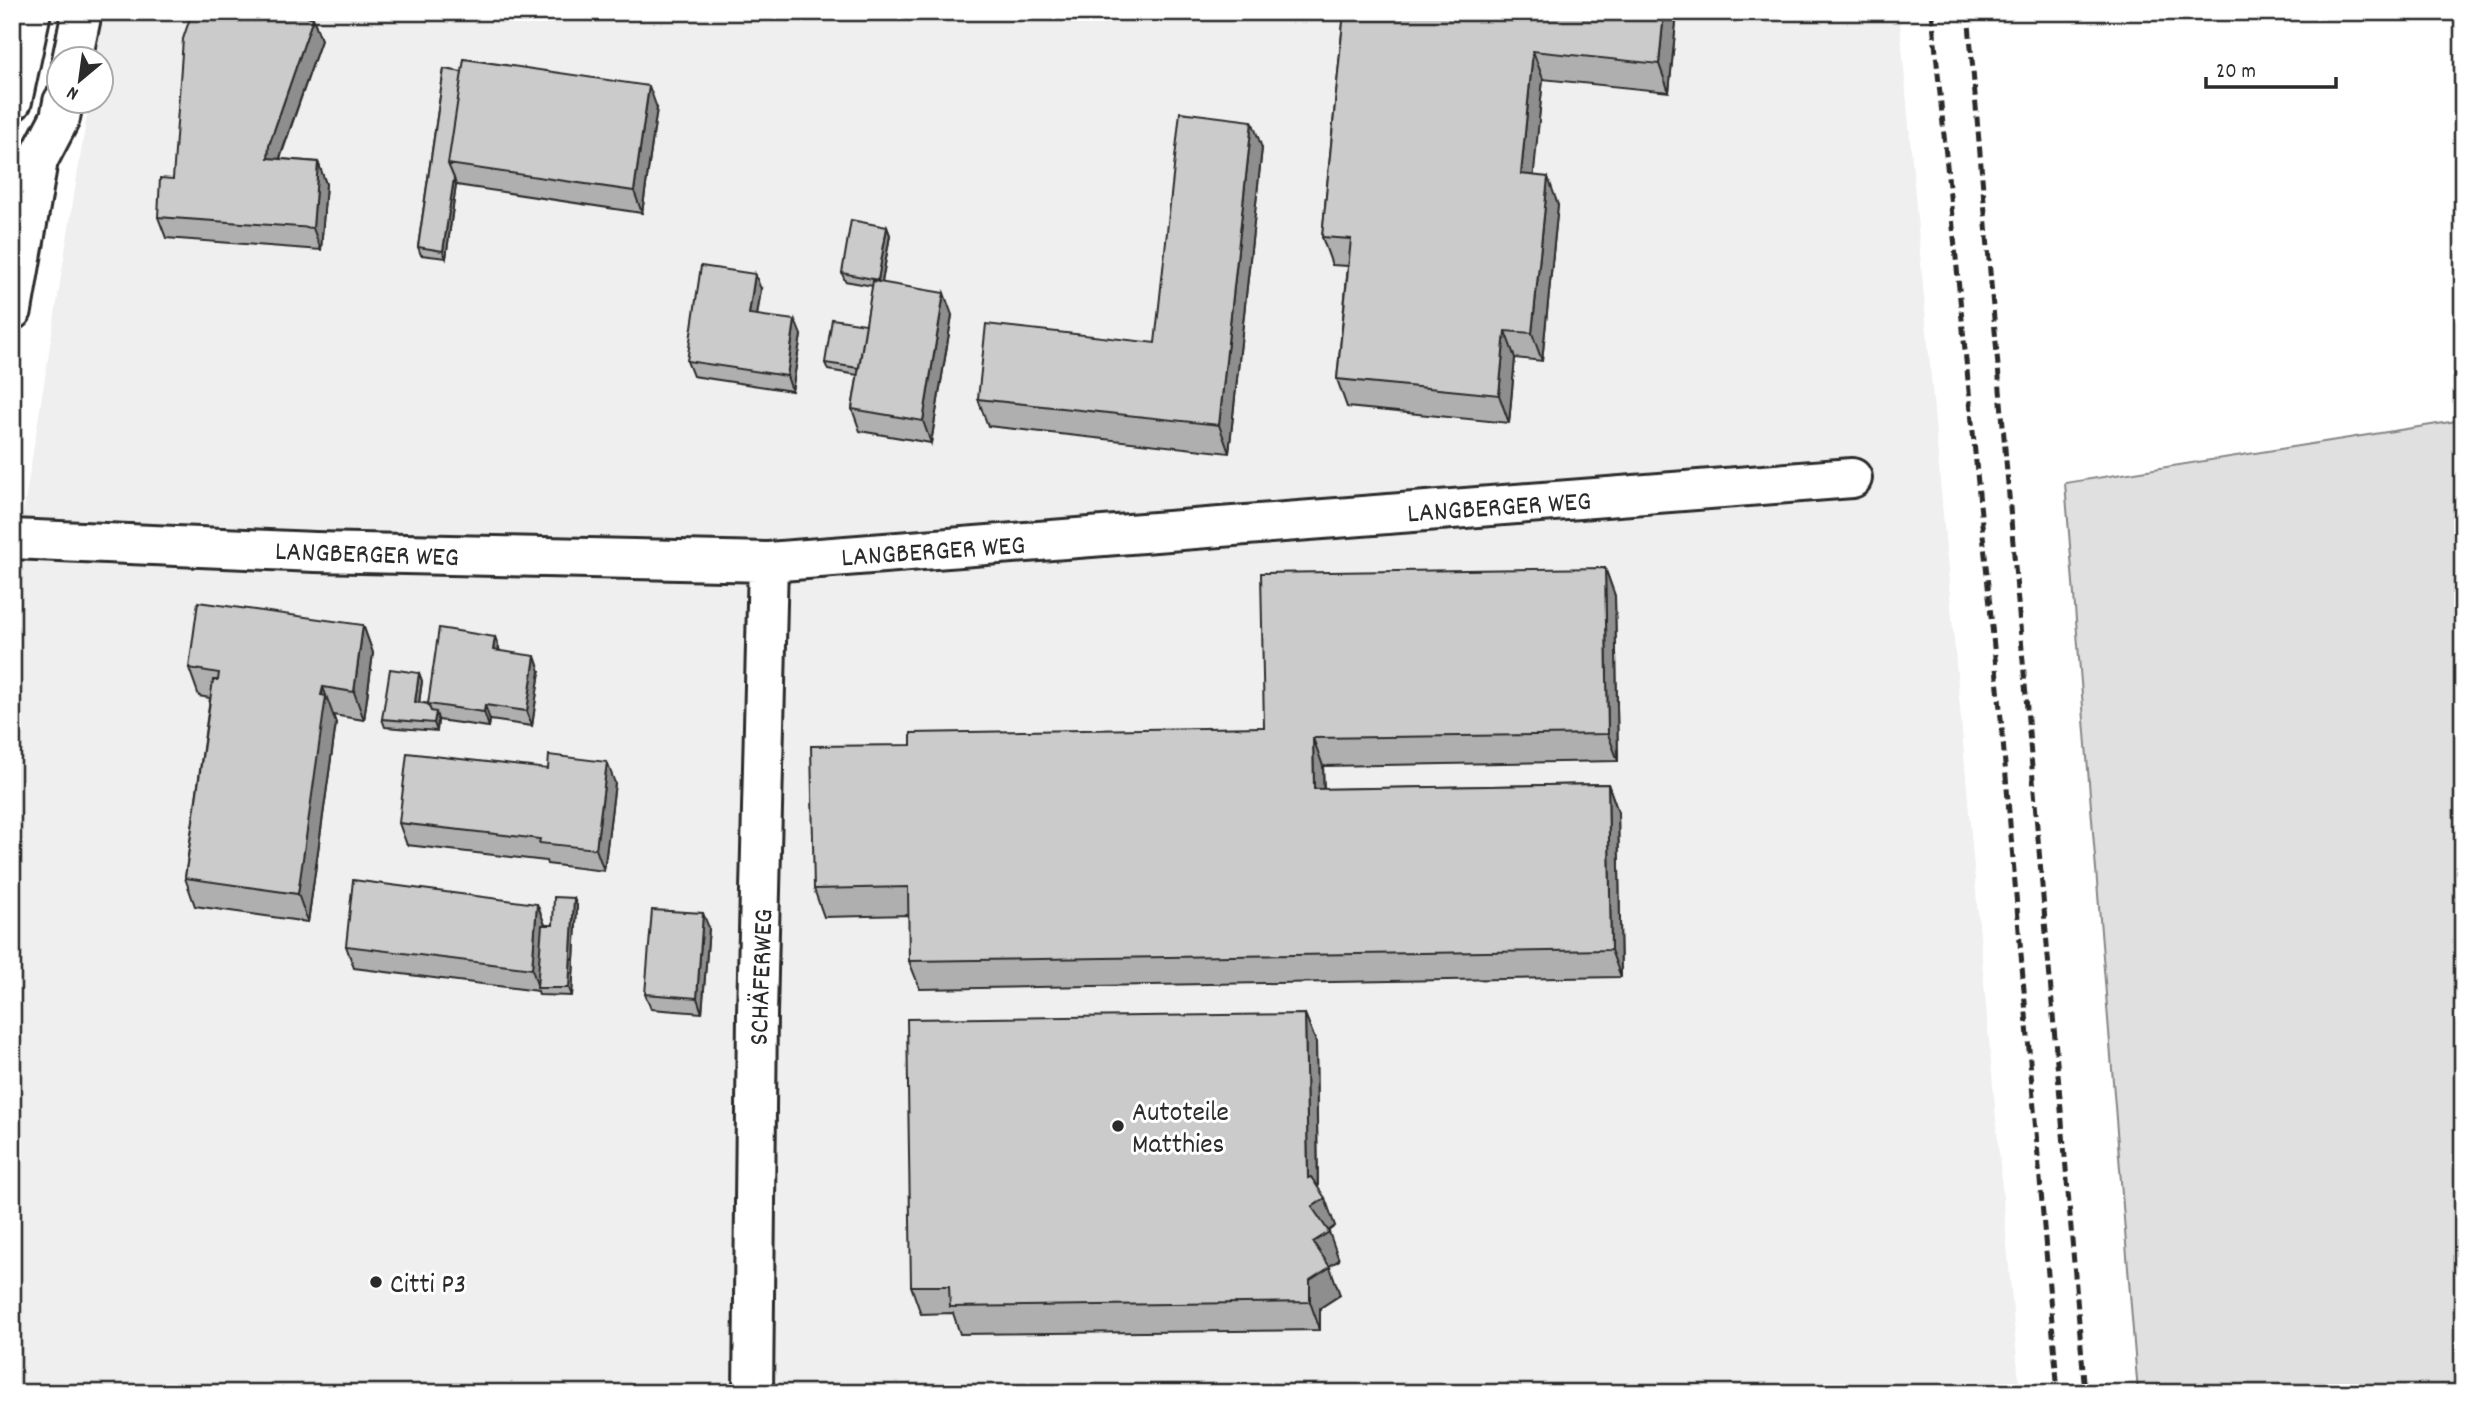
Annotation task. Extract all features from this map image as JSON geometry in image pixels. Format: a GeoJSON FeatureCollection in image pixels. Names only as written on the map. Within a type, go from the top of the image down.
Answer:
{"type":"FeatureCollection","features":[{"type":"Feature","properties":{"kind":"street"},"geometry":{"type":"LineString","coordinates":[[31,12],[12,103],[38,160]]}},
{"type":"Feature","properties":{"kind":"street"},"geometry":{"type":"LineString","coordinates":[[75,46],[82,12]]}},
{"type":"Feature","properties":{"kind":"street"},"geometry":{"type":"LineString","coordinates":[[12,310],[38,160],[60,116]]}},
{"type":"Feature","properties":{"kind":"street","name":"LANGBERGER WEG"},"geometry":{"type":"LineString","coordinates":[[12,539],[315,552],[768,562],[1852,478]]}},
{"type":"Feature","properties":{"kind":"street","name":"SCHÄFERWEG"},"geometry":{"type":"LineString","coordinates":[[754,1393],[757,1014],[768,562]]}},
{"type":"Feature","properties":{"kind":"shaded area"},"geometry":{"type":"Polygon","coordinates":[[[103,12],[1899,12],[2020,1393],[12,1393],[12,583],[87,116],[116,116],[116,46],[98,46],[103,12]]]}},
{"type":"Feature","properties":{"kind":"shaded area"},"geometry":{"type":"Polygon","coordinates":[[[2463,420],[2463,1393],[2138,1393],[2065,483],[2463,420]]]}},
{"type":"Feature","properties":{"kind":"building"},"geometry":{"type":"Polygon","coordinates":[[[192,12],[295,12],[313,18],[269,145],[268,158],[318,162],[313,228],[158,217],[160,178],[173,179],[183,39],[192,12]]]}},
{"type":"Feature","properties":{"kind":"building"},"geometry":{"type":"Polygon","coordinates":[[[1344,12],[1664,12],[1659,64],[1533,51],[1521,174],[1548,177],[1532,333],[1505,331],[1499,395],[1337,379],[1351,239],[1322,237],[1344,12]]]}},
{"type":"Feature","properties":{"kind":"building"},"geometry":{"type":"Polygon","coordinates":[[[464,59],[649,86],[634,191],[448,164],[464,59]]]}},
{"type":"Feature","properties":{"kind":"building"},"geometry":{"type":"Polygon","coordinates":[[[444,69],[462,72],[448,164],[454,178],[443,251],[418,247],[444,69]]]}},
{"type":"Feature","properties":{"kind":"building"},"geometry":{"type":"Polygon","coordinates":[[[1180,112],[1252,121],[1219,425],[978,399],[986,324],[1155,343],[1180,112]]]}},
{"type":"Feature","properties":{"kind":"building"},"geometry":{"type":"Polygon","coordinates":[[[851,220],[887,227],[878,280],[842,273],[851,220]]]}},
{"type":"Feature","properties":{"kind":"building"},"geometry":{"type":"Polygon","coordinates":[[[701,266],[755,274],[749,314],[795,320],[787,376],[687,361],[701,266]]]}},
{"type":"Feature","properties":{"kind":"building"},"geometry":{"type":"Polygon","coordinates":[[[873,281],[944,293],[923,421],[852,409],[873,281]]]}},
{"type":"Feature","properties":{"kind":"building"},"geometry":{"type":"Polygon","coordinates":[[[832,319],[866,324],[859,368],[825,363],[832,319]]]}},
{"type":"Feature","properties":{"kind":"building"},"geometry":{"type":"Polygon","coordinates":[[[1605,568],[1608,734],[1313,738],[1314,789],[1608,784],[1611,950],[909,961],[908,887],[814,889],[811,746],[911,745],[911,733],[1264,727],[1261,573],[1605,568]]]}},
{"type":"Feature","properties":{"kind":"building"},"geometry":{"type":"Polygon","coordinates":[[[198,602],[363,625],[354,692],[323,687],[321,695],[326,696],[298,894],[185,878],[213,680],[218,680],[219,673],[189,668],[198,602]]]}},
{"type":"Feature","properties":{"kind":"building"},"geometry":{"type":"Polygon","coordinates":[[[439,628],[495,637],[493,650],[535,656],[527,711],[485,705],[484,712],[428,704],[439,628]]]}},
{"type":"Feature","properties":{"kind":"building"},"geometry":{"type":"Polygon","coordinates":[[[390,669],[419,673],[415,702],[428,704],[431,711],[436,712],[434,723],[382,719],[390,669]]]}},
{"type":"Feature","properties":{"kind":"building"},"geometry":{"type":"Polygon","coordinates":[[[407,753],[548,769],[549,755],[607,762],[596,849],[539,843],[540,839],[399,823],[407,753]]]}},
{"type":"Feature","properties":{"kind":"building"},"geometry":{"type":"Polygon","coordinates":[[[353,880],[537,904],[532,969],[346,946],[353,880]]]}},
{"type":"Feature","properties":{"kind":"building"},"geometry":{"type":"Polygon","coordinates":[[[554,897],[574,898],[569,988],[537,988],[542,925],[553,925],[554,897]]]}},
{"type":"Feature","properties":{"kind":"building"},"geometry":{"type":"Polygon","coordinates":[[[652,910],[703,913],[697,998],[645,994],[652,910]]]}},
{"type":"Feature","properties":{"kind":"building","name":"Autoteile Matthies"},"geometry":{"type":"Polygon","coordinates":[[[1305,1014],[1308,1178],[1311,1177],[1325,1198],[1312,1207],[1329,1232],[1313,1242],[1330,1267],[1310,1280],[1310,1302],[950,1307],[949,1286],[911,1286],[907,1019],[1305,1014]]]}},
{"type":"Feature","properties":{"kind":"railway"},"geometry":{"type":"LineString","coordinates":[[1932,12],[2002,729],[2058,1393]]}},
{"type":"Feature","properties":{"kind":"railway"},"geometry":{"type":"LineString","coordinates":[[1968,12],[2085,1393]]}},
{"type":"Feature","properties":{"kind":"place","name":"Autoteile Matthies"},"geometry":{"type":"Point","coordinates":[1118,1126]}},
{"type":"Feature","properties":{"kind":"place","name":"Citti P3"},"geometry":{"type":"Point","coordinates":[376,1282]}}]}
